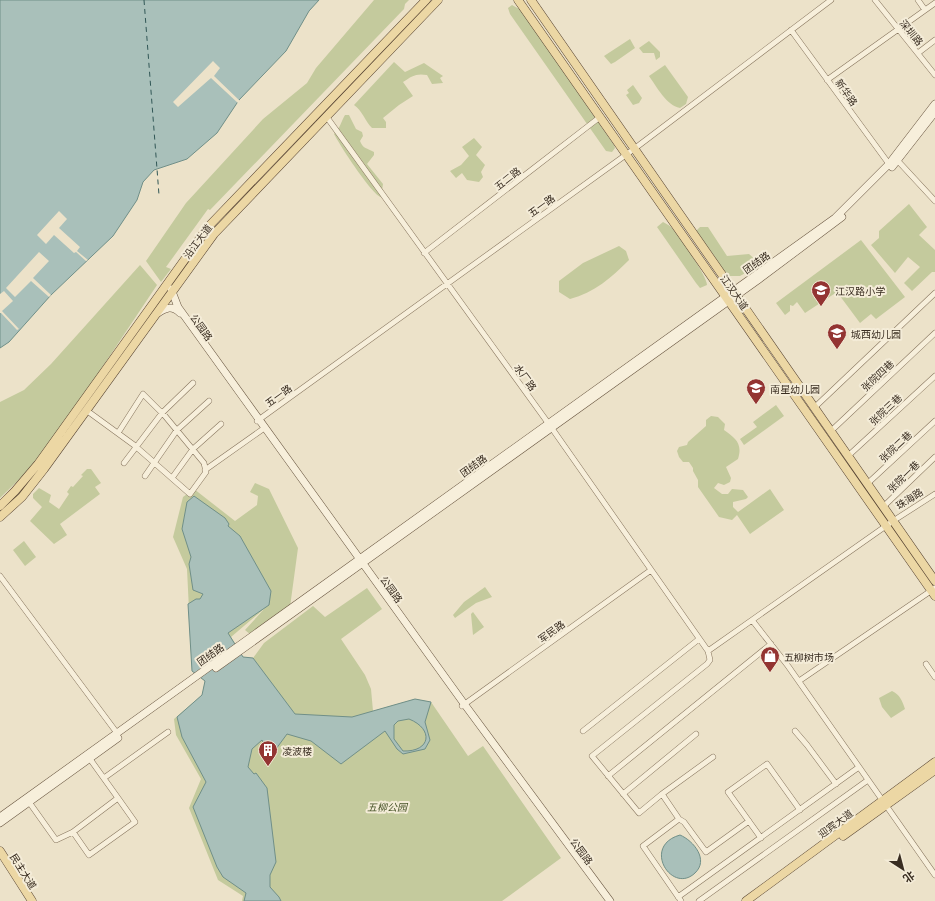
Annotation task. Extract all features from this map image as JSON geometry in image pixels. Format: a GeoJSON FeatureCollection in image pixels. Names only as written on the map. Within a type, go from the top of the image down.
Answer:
{"type":"FeatureCollection","features":[{"type":"Feature","properties":{"kind":"main road","name":"沿江大道"},"geometry":{"type":"LineString","coordinates":[[0,506],[38,464],[208,227],[426,0]]}},
{"type":"Feature","properties":{"kind":"main road","name":"沿江大道"},"geometry":{"type":"LineString","coordinates":[[0,517],[22,497],[44,469],[214,234],[438,0]]}},
{"type":"Feature","properties":{"kind":"main road","name":"江汉大道"},"geometry":{"type":"LineString","coordinates":[[518,0],[600,116],[630,152],[734,293],[831,431],[931,580],[934,592]]}},
{"type":"Feature","properties":{"kind":"main road","name":"江汉大道"},"geometry":{"type":"LineString","coordinates":[[531,0],[727,298],[886,526],[931,580]]}},
{"type":"Feature","properties":{"kind":"main road","name":"团结路"},"geometry":{"type":"LineString","coordinates":[[0,823],[90,759],[244,645],[734,293],[835,218],[889,164],[935,104]]}},
{"type":"Feature","properties":{"kind":"main road","name":"团结路"},"geometry":{"type":"LineString","coordinates":[[734,293],[838,222],[899,159],[935,112]]}},
{"type":"Feature","properties":{"kind":"main road"},"geometry":{"type":"LineString","coordinates":[[172,276],[172,292],[178,306],[361,561]]}},
{"type":"Feature","properties":{"kind":"main road","name":"公园路"},"geometry":{"type":"LineString","coordinates":[[154,316],[170,307],[179,311],[259,420],[263,429],[361,561],[463,706],[605,901]]}},
{"type":"Feature","properties":{"kind":"main road","name":"团结路"},"geometry":{"type":"LineString","coordinates":[[0,817],[117,733],[186,687]]}},
{"type":"Feature","properties":{"kind":"main road"},"geometry":{"type":"LineString","coordinates":[[463,706],[610,901]]}},
{"type":"Feature","properties":{"kind":"main road","name":"迎宾大道"},"geometry":{"type":"LineString","coordinates":[[754,901],[884,803],[935,762]]}},
{"type":"Feature","properties":{"kind":"main road","name":"迎宾大道"},"geometry":{"type":"LineString","coordinates":[[746,901],[884,803],[935,770]]}},
{"type":"Feature","properties":{"kind":"main road","name":"民主大道"},"geometry":{"type":"LineString","coordinates":[[0,851],[32,901]]}},
{"type":"Feature","properties":{"kind":"main road","name":"民主大道"},"geometry":{"type":"LineString","coordinates":[[0,860],[26,901]]}},
{"type":"Feature","properties":{"kind":"street","name":"五一路"},"geometry":{"type":"LineString","coordinates":[[259,420],[446,283],[630,152],[832,0]]}},
{"type":"Feature","properties":{"kind":"street"},"geometry":{"type":"LineString","coordinates":[[918,0],[926,10]]}},
{"type":"Feature","properties":{"kind":"street","name":"深圳路"},"geometry":{"type":"LineString","coordinates":[[877,1],[935,75]]}},
{"type":"Feature","properties":{"kind":"street"},"geometry":{"type":"LineString","coordinates":[[827,80],[935,3]]}},
{"type":"Feature","properties":{"kind":"street","name":"新华路"},"geometry":{"type":"LineString","coordinates":[[792,30],[889,164]]}},
{"type":"Feature","properties":{"kind":"street"},"geometry":{"type":"LineString","coordinates":[[918,54],[935,40]]}},
{"type":"Feature","properties":{"kind":"street","name":"水厂路"},"geometry":{"type":"LineString","coordinates":[[326,116],[550,425],[708,651]]}},
{"type":"Feature","properties":{"kind":"street","name":"五二路"},"geometry":{"type":"LineString","coordinates":[[424,253],[600,116]]}},
{"type":"Feature","properties":{"kind":"street"},"geometry":{"type":"LineString","coordinates":[[899,159],[935,196]]}},
{"type":"Feature","properties":{"kind":"street"},"geometry":{"type":"LineString","coordinates":[[899,159],[935,201]]}},
{"type":"Feature","properties":{"kind":"street"},"geometry":{"type":"LineString","coordinates":[[814,408],[935,293]]}},
{"type":"Feature","properties":{"kind":"street","name":"张院四巷"},"geometry":{"type":"LineString","coordinates":[[831,431],[935,332]]}},
{"type":"Feature","properties":{"kind":"street","name":"张院三巷"},"geometry":{"type":"LineString","coordinates":[[848,456],[935,376]]}},
{"type":"Feature","properties":{"kind":"street"},"geometry":{"type":"LineString","coordinates":[[124,463],[162,413],[192,383]]}},
{"type":"Feature","properties":{"kind":"street"},"geometry":{"type":"LineString","coordinates":[[118,433],[143,394],[162,413],[204,463],[205,470]]}},
{"type":"Feature","properties":{"kind":"street"},"geometry":{"type":"LineString","coordinates":[[145,476],[177,430],[209,401]]}},
{"type":"Feature","properties":{"kind":"street"},"geometry":{"type":"LineString","coordinates":[[86,410],[136,446],[190,494],[205,470],[263,429]]}},
{"type":"Feature","properties":{"kind":"street","name":"张院二巷"},"geometry":{"type":"LineString","coordinates":[[868,485],[935,422]]}},
{"type":"Feature","properties":{"kind":"street"},"geometry":{"type":"LineString","coordinates":[[172,478],[193,450],[220,424]]}},
{"type":"Feature","properties":{"kind":"street","name":"张院一巷"},"geometry":{"type":"LineString","coordinates":[[884,508],[935,458]]}},
{"type":"Feature","properties":{"kind":"street","name":"珠海路"},"geometry":{"type":"LineString","coordinates":[[708,651],[886,526],[892,520],[935,493]]}},
{"type":"Feature","properties":{"kind":"street","name":"军民路"},"geometry":{"type":"LineString","coordinates":[[463,706],[651,570]]}},
{"type":"Feature","properties":{"kind":"street"},"geometry":{"type":"LineString","coordinates":[[0,576],[117,733]]}},
{"type":"Feature","properties":{"kind":"street"},"geometry":{"type":"LineString","coordinates":[[799,681],[934,592]]}},
{"type":"Feature","properties":{"kind":"street"},"geometry":{"type":"LineString","coordinates":[[752,620],[799,681],[935,875]]}},
{"type":"Feature","properties":{"kind":"street"},"geometry":{"type":"LineString","coordinates":[[584,732],[700,639]]}},
{"type":"Feature","properties":{"kind":"street"},"geometry":{"type":"LineString","coordinates":[[608,776],[771,644]]}},
{"type":"Feature","properties":{"kind":"street"},"geometry":{"type":"LineString","coordinates":[[708,651],[710,660],[707,664],[592,756],[639,813],[662,794],[713,757]]}},
{"type":"Feature","properties":{"kind":"street"},"geometry":{"type":"LineString","coordinates":[[926,664],[935,677]]}},
{"type":"Feature","properties":{"kind":"street"},"geometry":{"type":"LineString","coordinates":[[795,731],[836,784]]}},
{"type":"Feature","properties":{"kind":"street"},"geometry":{"type":"LineString","coordinates":[[104,778],[168,732]]}},
{"type":"Feature","properties":{"kind":"street"},"geometry":{"type":"LineString","coordinates":[[623,794],[696,734]]}},
{"type":"Feature","properties":{"kind":"street"},"geometry":{"type":"LineString","coordinates":[[73,832],[89,855],[135,822],[90,759]]}},
{"type":"Feature","properties":{"kind":"street"},"geometry":{"type":"LineString","coordinates":[[761,838],[728,792],[767,764],[800,810]]}},
{"type":"Feature","properties":{"kind":"street"},"geometry":{"type":"LineString","coordinates":[[679,819],[643,846],[680,899],[859,767]]}},
{"type":"Feature","properties":{"kind":"street"},"geometry":{"type":"LineString","coordinates":[[699,901],[868,780]]}},
{"type":"Feature","properties":{"kind":"street"},"geometry":{"type":"LineString","coordinates":[[662,794],[679,819],[684,822],[706,852],[749,821]]}},
{"type":"Feature","properties":{"kind":"street"},"geometry":{"type":"LineString","coordinates":[[29,802],[56,840],[73,832],[118,798]]}},
{"type":"Feature","properties":{"kind":"green space"},"geometry":{"type":"Polygon","coordinates":[[[374,0],[409,0],[405,4],[404,9],[210,210],[208,209],[166,267],[171,269],[161,282],[146,261],[186,203],[263,119],[307,83],[316,68],[374,0]]]}},
{"type":"Feature","properties":{"kind":"green space"},"geometry":{"type":"Polygon","coordinates":[[[512,5],[521,10],[614,145],[615,148],[612,152],[606,151],[510,14],[508,8],[512,5]]]}},
{"type":"Feature","properties":{"kind":"green space"},"geometry":{"type":"Polygon","coordinates":[[[630,39],[635,48],[611,64],[604,56],[630,39]]]}},
{"type":"Feature","properties":{"kind":"green space"},"geometry":{"type":"Polygon","coordinates":[[[649,41],[660,52],[660,57],[656,60],[654,53],[643,53],[639,48],[649,41]]]}},
{"type":"Feature","properties":{"kind":"green space"},"geometry":{"type":"Polygon","coordinates":[[[394,62],[405,72],[424,63],[443,76],[440,78],[443,83],[432,84],[427,75],[423,74],[409,78],[403,82],[413,96],[383,118],[386,122],[386,128],[372,128],[354,105],[394,62]]]}},
{"type":"Feature","properties":{"kind":"green space"},"geometry":{"type":"Polygon","coordinates":[[[665,65],[688,97],[686,104],[680,108],[670,103],[666,99],[649,76],[665,65]]]}},
{"type":"Feature","properties":{"kind":"green space"},"geometry":{"type":"Polygon","coordinates":[[[633,85],[642,98],[639,103],[633,105],[626,95],[629,93],[627,90],[633,85]]]}},
{"type":"Feature","properties":{"kind":"green space"},"geometry":{"type":"Polygon","coordinates":[[[345,115],[349,115],[356,129],[362,132],[363,136],[360,141],[362,146],[374,152],[374,155],[367,164],[383,184],[381,197],[363,179],[334,134],[345,115]]]}},
{"type":"Feature","properties":{"kind":"green space"},"geometry":{"type":"Polygon","coordinates":[[[474,138],[482,147],[476,155],[485,165],[481,172],[483,177],[479,182],[467,180],[462,173],[456,178],[450,171],[461,165],[469,156],[462,147],[474,138]]]}},
{"type":"Feature","properties":{"kind":"green space"},"geometry":{"type":"Polygon","coordinates":[[[909,204],[927,227],[919,235],[935,250],[935,272],[932,272],[912,291],[904,283],[920,267],[908,257],[895,273],[871,245],[879,238],[879,231],[909,204]]]}},
{"type":"Feature","properties":{"kind":"green space"},"geometry":{"type":"Polygon","coordinates":[[[663,222],[675,231],[702,273],[707,285],[700,288],[696,283],[657,227],[663,222]]]}},
{"type":"Feature","properties":{"kind":"green space"},"geometry":{"type":"Polygon","coordinates":[[[700,227],[708,227],[727,256],[749,254],[758,262],[756,267],[740,276],[730,276],[724,271],[696,231],[700,227]]]}},
{"type":"Feature","properties":{"kind":"green space"},"geometry":{"type":"Polygon","coordinates":[[[861,240],[905,297],[876,319],[871,314],[860,323],[837,292],[805,313],[797,302],[793,306],[790,305],[790,311],[785,315],[776,303],[861,240]]]}},
{"type":"Feature","properties":{"kind":"green space"},"geometry":{"type":"Polygon","coordinates":[[[619,246],[626,251],[629,260],[602,284],[587,293],[570,299],[559,292],[559,281],[583,263],[619,246]]]}},
{"type":"Feature","properties":{"kind":"green space"},"geometry":{"type":"Polygon","coordinates":[[[140,265],[157,285],[43,456],[0,498],[0,402],[24,390],[51,364],[140,265]]]}},
{"type":"Feature","properties":{"kind":"green space"},"geometry":{"type":"Polygon","coordinates":[[[776,405],[784,416],[744,445],[740,439],[757,427],[753,422],[776,405]]]}},
{"type":"Feature","properties":{"kind":"green space"},"geometry":{"type":"Polygon","coordinates":[[[711,416],[718,417],[725,424],[724,430],[735,438],[739,445],[738,459],[726,467],[731,478],[730,482],[724,485],[718,483],[714,488],[722,494],[728,494],[732,489],[743,490],[748,497],[746,499],[733,502],[733,507],[738,512],[770,489],[784,510],[750,534],[737,515],[732,520],[719,517],[698,487],[698,480],[693,468],[689,462],[683,462],[677,451],[679,447],[687,445],[688,442],[706,426],[706,420],[711,416]]]}},
{"type":"Feature","properties":{"kind":"green space"},"geometry":{"type":"Polygon","coordinates":[[[87,469],[91,469],[101,483],[95,487],[100,494],[60,524],[67,535],[54,544],[30,521],[42,507],[33,498],[33,494],[39,488],[51,495],[49,502],[59,509],[69,494],[67,492],[71,486],[73,487],[87,469]]]}},
{"type":"Feature","properties":{"kind":"green space","name":"五柳公园"},"geometry":{"type":"Polygon","coordinates":[[[255,483],[269,489],[298,548],[290,607],[251,635],[245,630],[265,608],[231,637],[243,657],[253,658],[264,643],[313,606],[325,617],[367,588],[382,609],[341,639],[365,675],[371,689],[373,711],[415,699],[431,702],[468,756],[483,746],[561,858],[502,901],[242,901],[243,896],[218,880],[189,808],[201,779],[176,735],[174,719],[202,695],[205,681],[192,671],[187,569],[173,537],[183,497],[194,489],[235,521],[257,505],[258,496],[250,492],[255,483]]]}},
{"type":"Feature","properties":{"kind":"green space"},"geometry":{"type":"Polygon","coordinates":[[[24,541],[36,557],[25,566],[13,550],[24,541]]]}},
{"type":"Feature","properties":{"kind":"green space"},"geometry":{"type":"Polygon","coordinates":[[[485,587],[492,597],[476,603],[455,618],[453,615],[464,602],[485,587]]]}},
{"type":"Feature","properties":{"kind":"green space"},"geometry":{"type":"Polygon","coordinates":[[[473,612],[484,627],[473,635],[471,614],[473,612]]]}},
{"type":"Feature","properties":{"kind":"green space"},"geometry":{"type":"Polygon","coordinates":[[[892,691],[900,698],[905,709],[891,718],[882,707],[879,698],[892,691]]]}},
{"type":"Feature","properties":{"kind":"water"},"geometry":{"type":"Polygon","coordinates":[[[0,0],[319,0],[309,11],[286,51],[239,100],[217,133],[187,159],[154,170],[143,182],[137,200],[113,236],[51,295],[9,342],[0,348],[0,0]]]}},
{"type":"Feature","properties":{"kind":"water"},"geometry":{"type":"Polygon","coordinates":[[[194,496],[225,518],[229,524],[228,526],[240,536],[271,591],[269,605],[228,633],[243,657],[253,658],[295,714],[352,717],[415,699],[431,702],[425,722],[430,740],[425,749],[403,754],[397,749],[385,731],[341,764],[311,741],[287,734],[276,749],[265,746],[262,740],[252,749],[248,767],[254,774],[256,773],[267,788],[276,862],[270,875],[270,887],[281,901],[244,901],[246,893],[223,877],[217,867],[193,807],[206,782],[182,737],[177,717],[202,695],[205,681],[192,671],[188,604],[196,599],[200,599],[203,594],[193,590],[189,564],[191,557],[182,529],[187,502],[194,496]],[[409,719],[398,721],[394,725],[394,739],[403,751],[419,748],[424,744],[426,739],[423,728],[409,719]]]}},
{"type":"Feature","properties":{"kind":"water"},"geometry":{"type":"Polygon","coordinates":[[[680,835],[695,846],[701,862],[695,873],[686,878],[677,878],[670,874],[664,866],[662,858],[663,849],[669,841],[680,835]]]}},
{"type":"Feature","properties":{"kind":"pier"},"geometry":{"type":"Polygon","coordinates":[[[213,61],[220,68],[214,76],[240,101],[239,104],[211,78],[178,107],[173,102],[213,61]]]}},
{"type":"Feature","properties":{"kind":"pier"},"geometry":{"type":"Polygon","coordinates":[[[59,211],[67,219],[59,228],[80,247],[77,251],[88,260],[86,261],[76,252],[74,253],[54,235],[46,244],[37,235],[59,211]]]}},
{"type":"Feature","properties":{"kind":"pier"},"geometry":{"type":"Polygon","coordinates":[[[39,252],[49,261],[33,278],[51,295],[49,297],[31,281],[15,297],[6,288],[39,252]]]}},
{"type":"Feature","properties":{"kind":"pier"},"geometry":{"type":"Polygon","coordinates":[[[4,291],[13,301],[2,311],[19,329],[17,330],[0,313],[0,294],[4,291]]]}},
{"type":"Feature","properties":{"kind":"ferry route"},"geometry":{"type":"LineString","coordinates":[[144,0],[159,195]]}},
{"type":"Feature","properties":{"kind":"place","name":"江汉路小学"},"geometry":{"type":"Point","coordinates":[821,307]}},
{"type":"Feature","properties":{"kind":"place","name":"城西幼儿园"},"geometry":{"type":"Point","coordinates":[837,350]}},
{"type":"Feature","properties":{"kind":"place","name":"南星幼儿园"},"geometry":{"type":"Point","coordinates":[756,405]}},
{"type":"Feature","properties":{"kind":"place","name":"五柳树市场"},"geometry":{"type":"Point","coordinates":[770,673]}},
{"type":"Feature","properties":{"kind":"place","name":"凌波楼"},"geometry":{"type":"Point","coordinates":[268,767]}}]}
